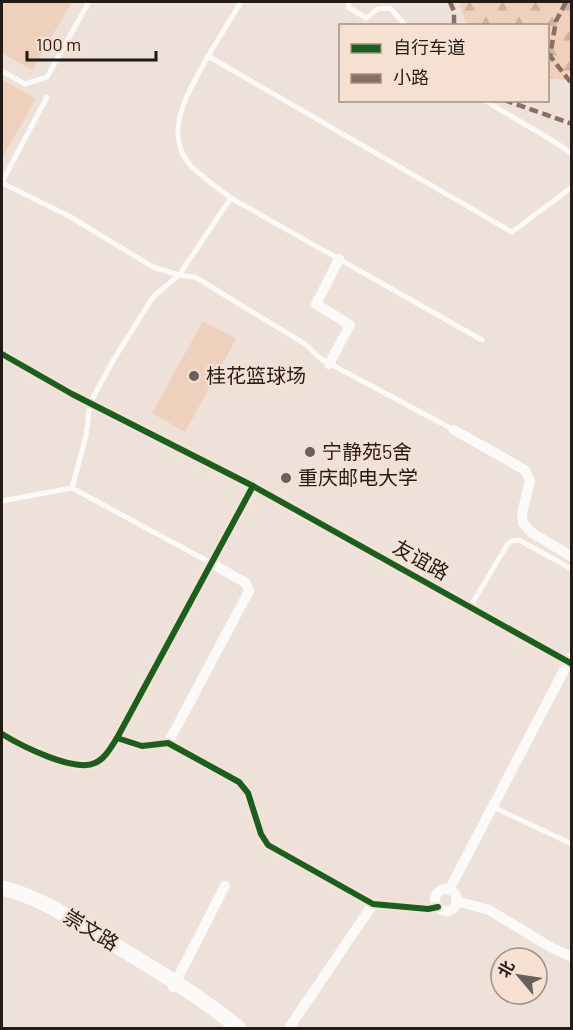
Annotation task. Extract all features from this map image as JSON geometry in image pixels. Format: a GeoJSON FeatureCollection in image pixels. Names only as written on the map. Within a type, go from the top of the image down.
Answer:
{"type":"FeatureCollection","features":[{"type":"Feature","properties":{"kind":"main road","name":"崇文路"},"geometry":{"type":"LineString","coordinates":[[2,888],[24,894],[52,907],[174,984]]}},
{"type":"Feature","properties":{"kind":"main road","name":"崇文路"},"geometry":{"type":"LineString","coordinates":[[2,893],[30,902],[50,912],[174,984]]}},
{"type":"Feature","properties":{"kind":"main road"},"geometry":{"type":"LineString","coordinates":[[174,984],[229,1029]]}},
{"type":"Feature","properties":{"kind":"main road"},"geometry":{"type":"LineString","coordinates":[[174,984],[239,1029]]}},
{"type":"Feature","properties":{"kind":"street"},"geometry":{"type":"LineString","coordinates":[[329,364],[350,325],[316,304],[339,259]]}},
{"type":"Feature","properties":{"kind":"street","name":"友谊路"},"geometry":{"type":"LineString","coordinates":[[2,354],[90,403],[254,486],[571,661]]}},
{"type":"Feature","properties":{"kind":"street"},"geometry":{"type":"LineString","coordinates":[[454,430],[525,471],[530,481],[522,513],[523,523],[531,532],[572,557]]}},
{"type":"Feature","properties":{"kind":"street"},"geometry":{"type":"LineString","coordinates":[[2,734],[22,746],[78,766],[98,762],[117,738],[254,486]]}},
{"type":"Feature","properties":{"kind":"street"},"geometry":{"type":"LineString","coordinates":[[168,743],[249,591],[246,583],[211,563]]}},
{"type":"Feature","properties":{"kind":"street"},"geometry":{"type":"LineString","coordinates":[[449,890],[571,661]]}},
{"type":"Feature","properties":{"kind":"street"},"geometry":{"type":"LineString","coordinates":[[117,738],[142,746],[168,743],[239,782],[248,793],[261,834],[268,845],[371,909],[438,907],[444,910],[451,909],[456,901],[455,894],[449,890],[442,890],[437,894],[435,900],[438,907]]}},
{"type":"Feature","properties":{"kind":"street"},"geometry":{"type":"LineString","coordinates":[[174,984],[225,886]]}},
{"type":"Feature","properties":{"kind":"street"},"geometry":{"type":"LineString","coordinates":[[456,901],[489,910],[552,948],[572,957]]}},
{"type":"Feature","properties":{"kind":"street"},"geometry":{"type":"LineString","coordinates":[[289,1029],[371,909]]}},
{"type":"Feature","properties":{"kind":"lane"},"geometry":{"type":"LineString","coordinates":[[2,71],[25,84],[47,77],[89,2]]}},
{"type":"Feature","properties":{"kind":"lane"},"geometry":{"type":"LineString","coordinates":[[241,2],[208,56],[180,114],[177,129],[179,148],[190,165],[231,198],[482,340]]}},
{"type":"Feature","properties":{"kind":"lane"},"geometry":{"type":"LineString","coordinates":[[349,2],[348,7],[366,18],[378,9],[390,8],[404,24]]}},
{"type":"Feature","properties":{"kind":"lane"},"geometry":{"type":"LineString","coordinates":[[208,56],[512,232],[572,187]]}},
{"type":"Feature","properties":{"kind":"lane"},"geometry":{"type":"LineString","coordinates":[[47,97],[2,182],[69,216],[153,267],[195,277],[305,344],[329,364],[454,430]]}},
{"type":"Feature","properties":{"kind":"lane"},"geometry":{"type":"LineString","coordinates":[[488,102],[510,117],[550,138],[572,154]]}},
{"type":"Feature","properties":{"kind":"lane"},"geometry":{"type":"LineString","coordinates":[[72,488],[86,436],[90,403],[114,359],[153,297],[179,275],[231,198]]}},
{"type":"Feature","properties":{"kind":"lane"},"geometry":{"type":"LineString","coordinates":[[2,501],[72,488],[211,563]]}},
{"type":"Feature","properties":{"kind":"lane"},"geometry":{"type":"LineString","coordinates":[[470,607],[507,545],[512,541],[519,540],[572,569]]}},
{"type":"Feature","properties":{"kind":"lane"},"geometry":{"type":"LineString","coordinates":[[493,807],[572,844]]}},
{"type":"Feature","properties":{"kind":"green space"},"geometry":{"type":"Polygon","coordinates":[[[2,2],[72,2],[32,70],[2,53],[2,2]]]}},
{"type":"Feature","properties":{"kind":"green space"},"geometry":{"type":"Polygon","coordinates":[[[459,2],[571,2],[571,71],[565,80],[549,78],[549,24],[467,24],[459,2]]]}},
{"type":"Feature","properties":{"kind":"green space"},"geometry":{"type":"Polygon","coordinates":[[[2,79],[36,99],[2,158],[2,79]]]}},
{"type":"Feature","properties":{"kind":"green space","name":"桂花篮球场"},"geometry":{"type":"Polygon","coordinates":[[[203,321],[236,339],[185,432],[152,413],[203,321]]]}},
{"type":"Feature","properties":{"kind":"marked path"},"geometry":{"type":"LineString","coordinates":[[450,2],[454,11],[454,24]]}},
{"type":"Feature","properties":{"kind":"marked path"},"geometry":{"type":"LineString","coordinates":[[566,2],[556,21],[550,56],[572,84]]}},
{"type":"Feature","properties":{"kind":"marked path"},"geometry":{"type":"LineString","coordinates":[[510,102],[572,124]]}},
{"type":"Feature","properties":{"kind":"cycle path"},"geometry":{"type":"LineString","coordinates":[[2,354],[72,394],[253,486],[117,738],[102,759],[86,765],[61,761],[34,751],[2,734]]}},
{"type":"Feature","properties":{"kind":"cycle path"},"geometry":{"type":"LineString","coordinates":[[253,486],[572,664]]}},
{"type":"Feature","properties":{"kind":"cycle path"},"geometry":{"type":"LineString","coordinates":[[117,738],[142,746],[168,743],[239,782],[248,793],[261,834],[268,845],[373,904],[428,909],[438,907]]}},
{"type":"Feature","properties":{"kind":"place","name":"桂花篮球场"},"geometry":{"type":"Point","coordinates":[194,376]}},
{"type":"Feature","properties":{"kind":"place","name":"宁静苑5舍"},"geometry":{"type":"Point","coordinates":[310,452]}},
{"type":"Feature","properties":{"kind":"place","name":"重庆邮电大学"},"geometry":{"type":"Point","coordinates":[286,478]}}]}
